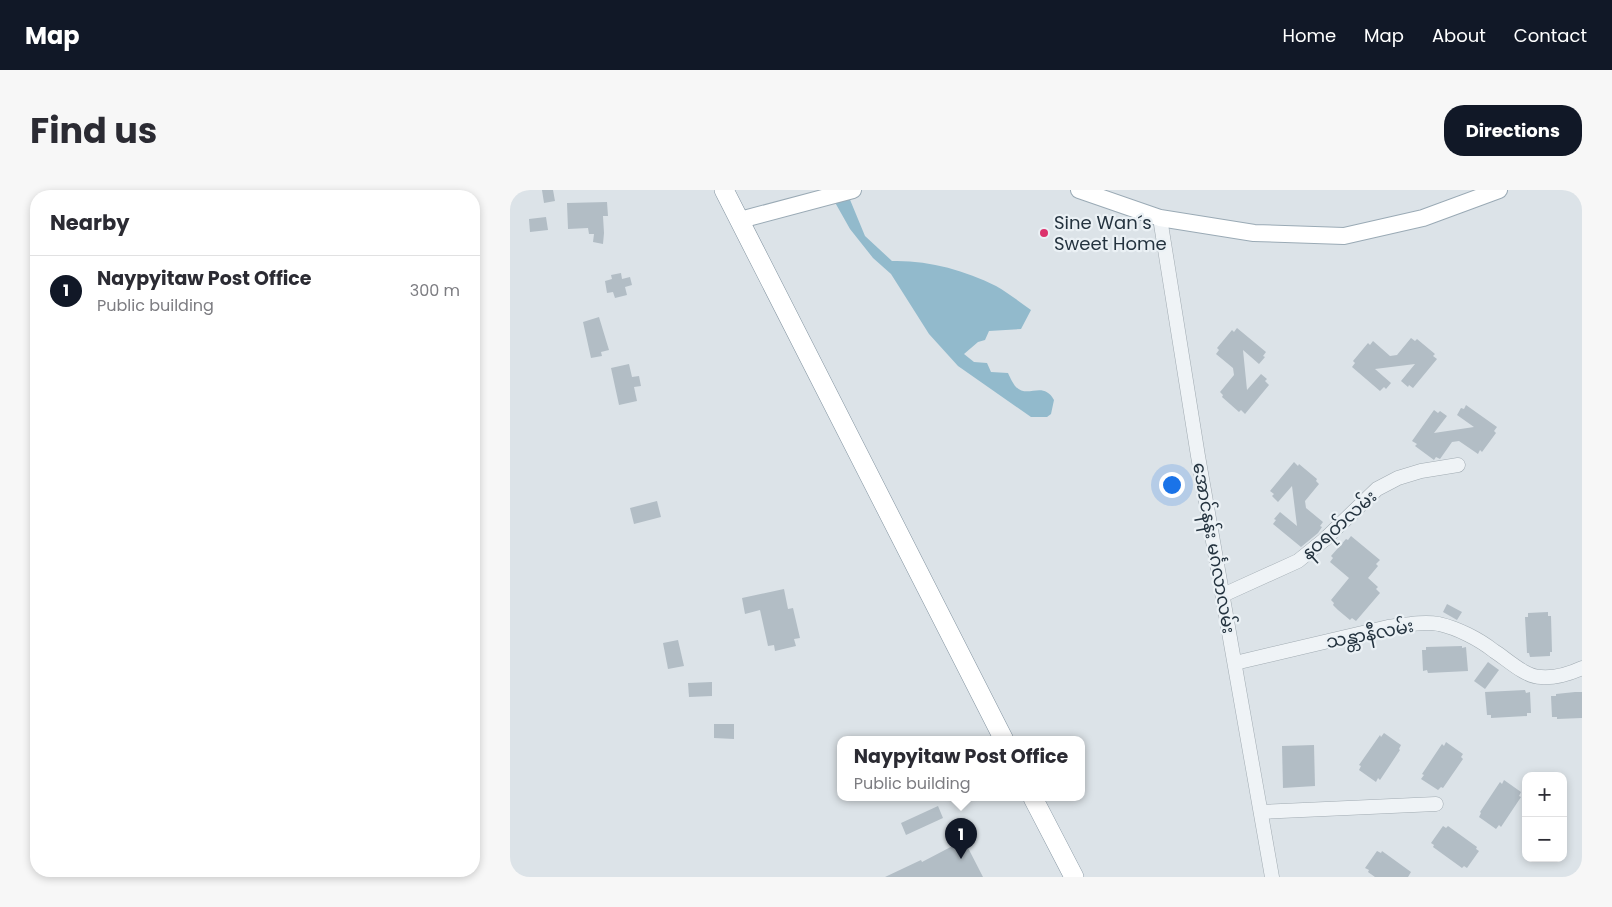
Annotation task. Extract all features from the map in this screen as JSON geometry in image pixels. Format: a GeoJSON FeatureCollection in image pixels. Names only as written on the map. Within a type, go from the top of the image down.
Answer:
{"type":"FeatureCollection","features":[{"type":"Feature","properties":{"kind":"highway"},"geometry":{"type":"LineString","coordinates":[[724,190],[1002,736]]}},
{"type":"Feature","properties":{"kind":"highway"},"geometry":{"type":"LineString","coordinates":[[1035,801],[1074,877]]}},
{"type":"Feature","properties":{"kind":"main road"},"geometry":{"type":"LineString","coordinates":[[740,220],[853,190]]}},
{"type":"Feature","properties":{"kind":"main road"},"geometry":{"type":"LineString","coordinates":[[1079,190],[1160,218],[1254,233],[1344,236],[1423,218],[1500,190]]}},
{"type":"Feature","properties":{"kind":"street","name":"အောင်နန်း မင်္ဂလာလမ်း"},"geometry":{"type":"LineString","coordinates":[[1160,218],[1198,456],[1272,877]]}},
{"type":"Feature","properties":{"kind":"street","name":"နဝရတ်လမ်း"},"geometry":{"type":"LineString","coordinates":[[1223,595],[1298,561],[1324,540],[1377,489],[1398,478],[1421,471],[1458,464]]}},
{"type":"Feature","properties":{"kind":"street","name":"သန္တာနီလမ်း"},"geometry":{"type":"LineString","coordinates":[[1235,663],[1388,627],[1438,624],[1462,632],[1493,649],[1518,669],[1539,677],[1569,674],[1582,668]]}},
{"type":"Feature","properties":{"kind":"street"},"geometry":{"type":"LineString","coordinates":[[1261,812],[1436,804]]}},
{"type":"Feature","properties":{"kind":"water"},"geometry":{"type":"Polygon","coordinates":[[[828,190],[846,190],[865,236],[892,261],[932,264],[971,275],[996,286],[1031,310],[1021,329],[989,331],[985,340],[978,342],[964,354],[974,362],[987,363],[991,372],[1008,373],[1015,386],[1021,390],[1040,390],[1050,394],[1054,400],[1051,414],[1047,417],[1031,417],[958,366],[929,334],[891,274],[873,258],[850,229],[828,190]]]}},
{"type":"Feature","properties":{"kind":"building"},"geometry":{"type":"Polygon","coordinates":[[[542,190],[553,190],[555,201],[544,203],[542,190]]]}},
{"type":"Feature","properties":{"kind":"building"},"geometry":{"type":"Polygon","coordinates":[[[607,202],[608,216],[603,216],[603,244],[593,242],[594,234],[589,234],[588,228],[568,229],[567,203],[607,202]]]}},
{"type":"Feature","properties":{"kind":"building"},"geometry":{"type":"Polygon","coordinates":[[[546,217],[548,230],[530,232],[529,219],[546,217]]]}},
{"type":"Feature","properties":{"kind":"building"},"geometry":{"type":"Polygon","coordinates":[[[621,273],[622,279],[630,277],[632,285],[625,287],[627,295],[615,298],[613,292],[607,293],[605,281],[612,279],[611,275],[621,273]]]}},
{"type":"Feature","properties":{"kind":"building"},"geometry":{"type":"Polygon","coordinates":[[[599,317],[609,350],[601,352],[602,356],[591,358],[583,322],[599,317]]]}},
{"type":"Feature","properties":{"kind":"building"},"geometry":{"type":"Polygon","coordinates":[[[1237,328],[1266,352],[1263,356],[1265,357],[1259,364],[1243,350],[1247,390],[1261,374],[1267,379],[1265,381],[1269,385],[1245,414],[1241,410],[1239,412],[1222,397],[1223,395],[1220,392],[1234,375],[1233,368],[1216,354],[1219,350],[1217,348],[1232,330],[1234,332],[1237,328]]]}},
{"type":"Feature","properties":{"kind":"building"},"geometry":{"type":"Polygon","coordinates":[[[1411,338],[1415,341],[1417,339],[1435,354],[1433,356],[1437,359],[1413,388],[1409,385],[1408,387],[1401,381],[1415,364],[1375,369],[1391,383],[1386,389],[1384,387],[1380,391],[1352,367],[1355,363],[1353,361],[1368,343],[1370,345],[1373,341],[1390,356],[1397,355],[1411,338]]]}},
{"type":"Feature","properties":{"kind":"building"},"geometry":{"type":"Polygon","coordinates":[[[629,364],[632,377],[639,376],[641,386],[634,387],[637,401],[619,405],[611,368],[629,364]]]}},
{"type":"Feature","properties":{"kind":"building"},"geometry":{"type":"Polygon","coordinates":[[[1466,405],[1497,427],[1494,431],[1496,433],[1482,452],[1480,450],[1478,454],[1459,441],[1452,442],[1440,459],[1436,457],[1434,460],[1415,446],[1417,444],[1412,441],[1434,410],[1438,413],[1440,411],[1447,416],[1434,433],[1474,427],[1457,415],[1461,408],[1464,409],[1466,405]]]}},
{"type":"Feature","properties":{"kind":"building"},"geometry":{"type":"Polygon","coordinates":[[[1294,462],[1317,479],[1316,481],[1319,484],[1305,501],[1306,508],[1323,522],[1318,533],[1301,547],[1273,524],[1276,520],[1274,519],[1280,512],[1297,526],[1292,486],[1278,502],[1270,491],[1294,462]]]}},
{"type":"Feature","properties":{"kind":"building"},"geometry":{"type":"Polygon","coordinates":[[[657,501],[661,517],[634,524],[630,508],[657,501]]]}},
{"type":"Feature","properties":{"kind":"building"},"geometry":{"type":"Polygon","coordinates":[[[1351,536],[1380,560],[1376,564],[1378,566],[1368,578],[1378,587],[1376,589],[1380,593],[1356,621],[1352,618],[1350,620],[1338,610],[1331,600],[1349,578],[1330,562],[1333,558],[1331,556],[1351,536]]]}},
{"type":"Feature","properties":{"kind":"building"},"geometry":{"type":"Polygon","coordinates":[[[784,589],[788,609],[793,608],[800,638],[794,639],[796,646],[775,651],[774,645],[768,646],[760,610],[745,614],[742,598],[784,589]]]}},
{"type":"Feature","properties":{"kind":"building"},"geometry":{"type":"Polygon","coordinates":[[[1447,604],[1462,612],[1457,620],[1443,612],[1447,604]]]}},
{"type":"Feature","properties":{"kind":"building"},"geometry":{"type":"Polygon","coordinates":[[[1548,612],[1548,616],[1551,616],[1552,652],[1550,652],[1550,656],[1530,657],[1529,653],[1527,653],[1525,617],[1528,617],[1528,613],[1548,612]]]}},
{"type":"Feature","properties":{"kind":"building"},"geometry":{"type":"Polygon","coordinates":[[[678,640],[684,666],[668,669],[663,643],[678,640]]]}},
{"type":"Feature","properties":{"kind":"building"},"geometry":{"type":"Polygon","coordinates":[[[1462,646],[1462,648],[1466,647],[1468,671],[1428,673],[1427,670],[1423,671],[1422,650],[1426,650],[1426,647],[1462,646]]]}},
{"type":"Feature","properties":{"kind":"building"},"geometry":{"type":"Polygon","coordinates":[[[1488,662],[1499,670],[1485,689],[1474,681],[1488,662]]]}},
{"type":"Feature","properties":{"kind":"building"},"geometry":{"type":"Polygon","coordinates":[[[712,682],[712,696],[689,697],[688,683],[712,682]]]}},
{"type":"Feature","properties":{"kind":"building"},"geometry":{"type":"Polygon","coordinates":[[[1525,690],[1526,693],[1530,692],[1531,713],[1527,713],[1527,716],[1491,718],[1491,715],[1487,715],[1485,692],[1525,690]]]}},
{"type":"Feature","properties":{"kind":"building"},"geometry":{"type":"Polygon","coordinates":[[[1582,692],[1582,718],[1557,719],[1557,717],[1552,717],[1551,696],[1582,692]]]}},
{"type":"Feature","properties":{"kind":"building"},"geometry":{"type":"Polygon","coordinates":[[[714,724],[734,724],[734,739],[714,738],[714,724]]]}},
{"type":"Feature","properties":{"kind":"building"},"geometry":{"type":"Polygon","coordinates":[[[1384,733],[1401,745],[1400,750],[1380,780],[1378,778],[1376,782],[1359,770],[1361,766],[1359,765],[1380,735],[1381,737],[1384,733]]]}},
{"type":"Feature","properties":{"kind":"building"},"geometry":{"type":"Polygon","coordinates":[[[1446,742],[1463,754],[1461,757],[1463,759],[1443,788],[1441,787],[1438,790],[1421,779],[1424,775],[1422,774],[1442,744],[1444,746],[1446,742]]]}},
{"type":"Feature","properties":{"kind":"building"},"geometry":{"type":"Polygon","coordinates":[[[1314,745],[1315,786],[1283,788],[1282,746],[1314,745]]]}},
{"type":"Feature","properties":{"kind":"building"},"geometry":{"type":"Polygon","coordinates":[[[1504,780],[1521,792],[1519,796],[1521,797],[1501,827],[1499,825],[1496,829],[1479,817],[1480,812],[1500,782],[1502,784],[1504,780]]]}},
{"type":"Feature","properties":{"kind":"building"},"geometry":{"type":"Polygon","coordinates":[[[938,806],[943,818],[906,835],[901,823],[938,806]]]}},
{"type":"Feature","properties":{"kind":"building"},"geometry":{"type":"Polygon","coordinates":[[[1443,826],[1446,828],[1448,826],[1477,847],[1476,849],[1479,851],[1467,868],[1464,866],[1462,868],[1433,847],[1434,845],[1431,843],[1443,826]]]}},
{"type":"Feature","properties":{"kind":"building"},"geometry":{"type":"Polygon","coordinates":[[[964,840],[983,877],[885,877],[921,860],[922,862],[964,840]]]}},
{"type":"Feature","properties":{"kind":"building"},"geometry":{"type":"Polygon","coordinates":[[[1377,851],[1381,853],[1382,851],[1411,872],[1408,877],[1375,877],[1368,872],[1369,870],[1365,868],[1377,851]]]}},
{"type":"Feature","properties":{"kind":"place","name":"Sine Wan´s Sweet Home"},"geometry":{"type":"Point","coordinates":[1044,233]}},
{"type":"Feature","properties":{"kind":"place","name":"Naypyitaw Post Office"},"geometry":{"type":"Point","coordinates":[961,859]}}]}
